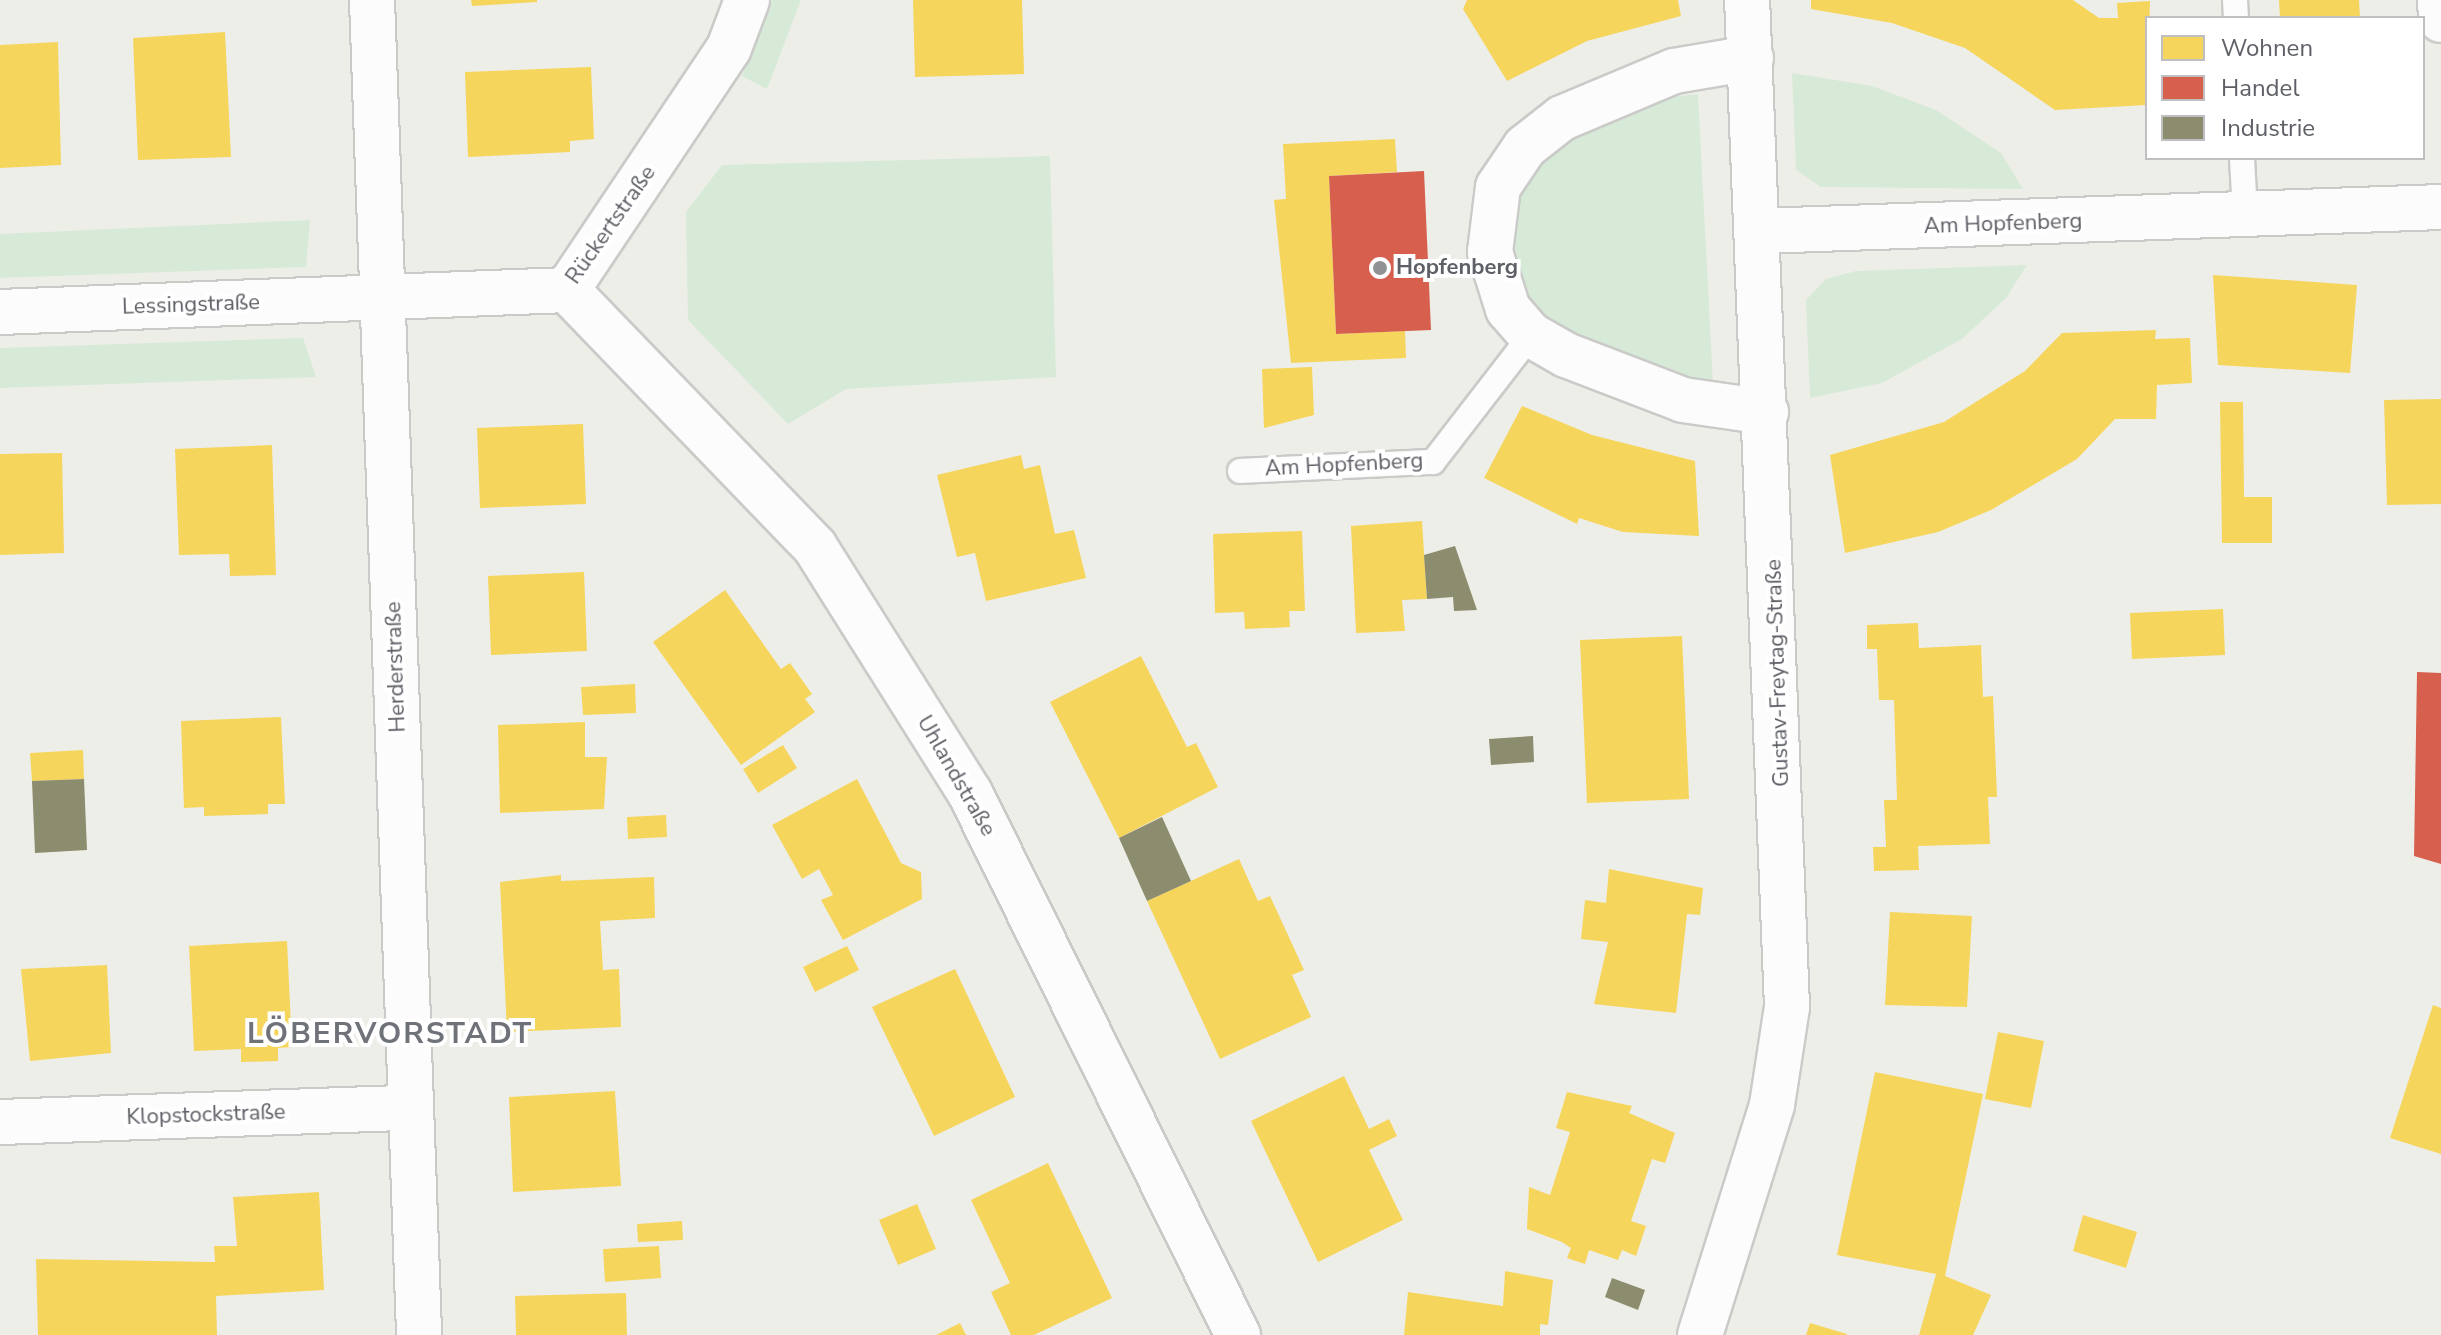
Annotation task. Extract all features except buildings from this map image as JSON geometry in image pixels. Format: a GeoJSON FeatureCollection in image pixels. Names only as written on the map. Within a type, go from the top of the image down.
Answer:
{"type":"FeatureCollection","features":[{"type":"Feature","properties":{"kind":"street","name":"Herderstraße"},"geometry":{"type":"LineString","coordinates":[[372,0],[419,1335]]}},
{"type":"Feature","properties":{"kind":"street","name":"Rückertstraße"},"geometry":{"type":"LineString","coordinates":[[382,297],[567,290],[729,48],[747,0]]}},
{"type":"Feature","properties":{"kind":"street","name":"Gustav-Freytag-Straße"},"geometry":{"type":"LineString","coordinates":[[1700,1335],[1770,1114],[1787,1007],[1761,231],[1747,0]]}},
{"type":"Feature","properties":{"kind":"street"},"geometry":{"type":"LineString","coordinates":[[2440,0],[2441,20]]}},
{"type":"Feature","properties":{"kind":"street"},"geometry":{"type":"LineString","coordinates":[[1751,58],[1674,71],[1605,98],[1525,147],[1498,187],[1490,252],[1508,309],[1531,335],[1689,401],[1766,412]]}},
{"type":"Feature","properties":{"kind":"street","name":"Am Hopfenberg"},"geometry":{"type":"LineString","coordinates":[[1761,231],[2441,207]]}},
{"type":"Feature","properties":{"kind":"street","name":"Uhlandstraße"},"geometry":{"type":"LineString","coordinates":[[567,290],[815,547],[970,793],[1238,1335]]}},
{"type":"Feature","properties":{"kind":"street","name":"Lessingstraße"},"geometry":{"type":"LineString","coordinates":[[0,312],[382,297]]}},
{"type":"Feature","properties":{"kind":"street","name":"Klopstockstraße"},"geometry":{"type":"LineString","coordinates":[[0,1122],[411,1108]]}},
{"type":"Feature","properties":{"kind":"lane"},"geometry":{"type":"LineString","coordinates":[[2242,160],[2245,214]]}},
{"type":"Feature","properties":{"kind":"lane","name":"Am Hopfenberg"},"geometry":{"type":"LineString","coordinates":[[1240,471],[1433,462],[1531,335]]}},
{"type":"Feature","properties":{"kind":"green space"},"geometry":{"type":"Polygon","coordinates":[[[772,0],[801,0],[767,89],[742,76],[772,0]]]}},
{"type":"Feature","properties":{"kind":"green space"},"geometry":{"type":"Polygon","coordinates":[[[1792,73],[1872,86],[1936,110],[2001,153],[2023,189],[1821,187],[1796,170],[1792,73]]]}},
{"type":"Feature","properties":{"kind":"green space"},"geometry":{"type":"Polygon","coordinates":[[[1698,94],[1713,384],[1666,374],[1542,321],[1513,279],[1510,212],[1523,179],[1550,148],[1661,98],[1698,94]]]}},
{"type":"Feature","properties":{"kind":"green space"},"geometry":{"type":"Polygon","coordinates":[[[1050,156],[1056,377],[846,389],[788,424],[688,320],[686,212],[722,165],[1050,156]]]}},
{"type":"Feature","properties":{"kind":"green space"},"geometry":{"type":"Polygon","coordinates":[[[310,220],[306,267],[0,278],[0,234],[310,220]]]}},
{"type":"Feature","properties":{"kind":"green space"},"geometry":{"type":"Polygon","coordinates":[[[2027,265],[2006,298],[1962,339],[1882,383],[1810,398],[1806,300],[1826,279],[1856,271],[2027,265]]]}},
{"type":"Feature","properties":{"kind":"green space"},"geometry":{"type":"Polygon","coordinates":[[[303,338],[316,377],[0,388],[0,348],[303,338]]]}},
{"type":"Feature","properties":{"kind":"place","name":"Hopfenberg"},"geometry":{"type":"Point","coordinates":[1380,268]}},
{"type":"Feature","properties":{"kind":"district","name":"LÖBERVORSTADT"},"geometry":{"type":"Point","coordinates":[390,1034]}}]}
